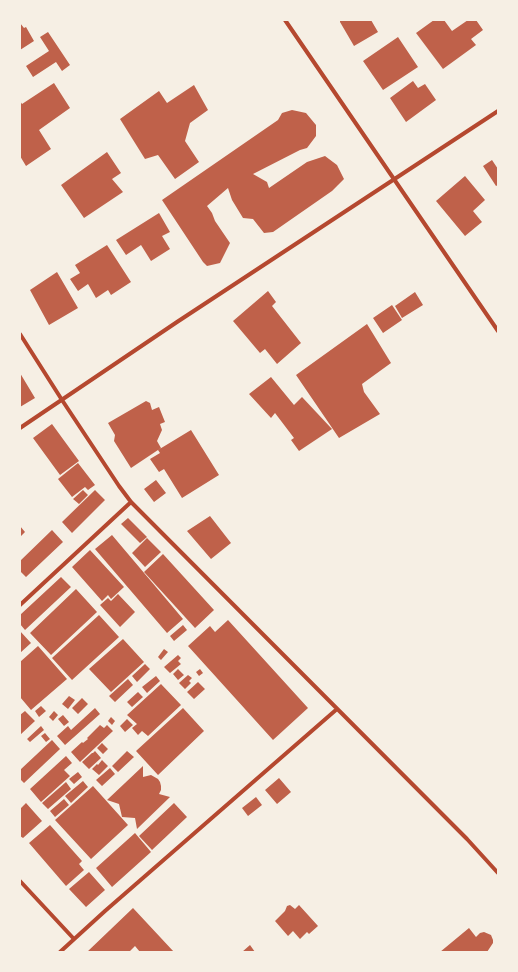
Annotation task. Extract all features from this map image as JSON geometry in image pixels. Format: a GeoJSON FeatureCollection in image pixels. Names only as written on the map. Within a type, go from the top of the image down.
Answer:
{"type":"FeatureCollection","features":[{"type":"Feature","properties":{"kind":"street"},"geometry":{"type":"LineString","coordinates":[[285,20],[498,331]]}},
{"type":"Feature","properties":{"kind":"street"},"geometry":{"type":"LineString","coordinates":[[20,428],[176,322],[498,111]]}},
{"type":"Feature","properties":{"kind":"street"},"geometry":{"type":"LineString","coordinates":[[20,334],[62,400],[131,502],[467,839],[498,873]]}},
{"type":"Feature","properties":{"kind":"street"},"geometry":{"type":"LineString","coordinates":[[20,605],[131,502]]}},
{"type":"Feature","properties":{"kind":"street"},"geometry":{"type":"LineString","coordinates":[[60,952],[173,851],[337,709]]}},
{"type":"Feature","properties":{"kind":"street"},"geometry":{"type":"LineString","coordinates":[[20,881],[74,939]]}},
{"type":"Feature","properties":{"kind":"building"},"geometry":{"type":"Polygon","coordinates":[[[340,20],[371,20],[378,32],[354,46],[340,20]]]}},
{"type":"Feature","properties":{"kind":"building"},"geometry":{"type":"Polygon","coordinates":[[[434,20],[444,20],[452,31],[468,20],[476,20],[483,30],[471,39],[476,45],[443,69],[416,33],[434,20]]]}},
{"type":"Feature","properties":{"kind":"building"},"geometry":{"type":"Polygon","coordinates":[[[20,23],[24,28],[26,27],[34,41],[20,50],[20,23]]]}},
{"type":"Feature","properties":{"kind":"building"},"geometry":{"type":"Polygon","coordinates":[[[48,32],[70,65],[62,71],[56,62],[33,77],[26,66],[49,51],[40,37],[48,32]]]}},
{"type":"Feature","properties":{"kind":"building"},"geometry":{"type":"Polygon","coordinates":[[[398,37],[418,67],[383,90],[363,61],[398,37]]]}},
{"type":"Feature","properties":{"kind":"building"},"geometry":{"type":"Polygon","coordinates":[[[413,81],[418,88],[425,84],[436,100],[406,122],[390,98],[413,81]]]}},
{"type":"Feature","properties":{"kind":"building"},"geometry":{"type":"Polygon","coordinates":[[[54,83],[70,108],[39,130],[51,149],[26,166],[20,156],[20,101],[22,104],[54,83]]]}},
{"type":"Feature","properties":{"kind":"building"},"geometry":{"type":"Polygon","coordinates":[[[194,85],[208,110],[190,123],[185,141],[199,162],[175,179],[158,155],[145,159],[120,119],[159,91],[167,103],[194,85]]]}},
{"type":"Feature","properties":{"kind":"building"},"geometry":{"type":"Polygon","coordinates":[[[292,110],[306,113],[316,125],[316,136],[307,148],[300,150],[253,174],[267,182],[269,188],[307,162],[325,156],[337,165],[344,179],[332,191],[273,232],[264,233],[253,219],[243,218],[232,200],[228,188],[207,206],[230,243],[220,263],[207,266],[162,200],[278,120],[282,113],[292,110]]]}},
{"type":"Feature","properties":{"kind":"building"},"geometry":{"type":"Polygon","coordinates":[[[107,152],[121,173],[112,179],[123,192],[84,218],[61,185],[107,152]]]}},
{"type":"Feature","properties":{"kind":"building"},"geometry":{"type":"Polygon","coordinates":[[[492,160],[498,169],[498,185],[496,186],[483,166],[492,160]]]}},
{"type":"Feature","properties":{"kind":"building"},"geometry":{"type":"Polygon","coordinates":[[[465,176],[485,200],[473,211],[482,222],[465,236],[436,201],[465,176]]]}},
{"type":"Feature","properties":{"kind":"building"},"geometry":{"type":"Polygon","coordinates":[[[159,213],[170,232],[162,236],[170,249],[151,261],[141,245],[126,255],[116,240],[159,213]]]}},
{"type":"Feature","properties":{"kind":"building"},"geometry":{"type":"Polygon","coordinates":[[[107,245],[131,282],[111,295],[108,290],[96,298],[88,284],[78,291],[70,279],[80,273],[75,265],[107,245]]]}},
{"type":"Feature","properties":{"kind":"building"},"geometry":{"type":"Polygon","coordinates":[[[57,272],[78,308],[49,325],[30,290],[57,272]]]}},
{"type":"Feature","properties":{"kind":"building"},"geometry":{"type":"Polygon","coordinates":[[[268,291],[276,302],[272,306],[301,343],[277,364],[265,349],[260,353],[233,321],[268,291]]]}},
{"type":"Feature","properties":{"kind":"building"},"geometry":{"type":"Polygon","coordinates":[[[415,292],[423,305],[402,318],[395,306],[415,292]]]}},
{"type":"Feature","properties":{"kind":"building"},"geometry":{"type":"Polygon","coordinates":[[[392,305],[402,320],[383,333],[373,318],[392,305]]]}},
{"type":"Feature","properties":{"kind":"building"},"geometry":{"type":"Polygon","coordinates":[[[367,324],[391,363],[362,384],[364,392],[380,414],[339,438],[296,375],[367,324]]]}},
{"type":"Feature","properties":{"kind":"building"},"geometry":{"type":"Polygon","coordinates":[[[20,373],[35,398],[20,407],[20,373]]]}},
{"type":"Feature","properties":{"kind":"building"},"geometry":{"type":"Polygon","coordinates":[[[271,377],[294,405],[302,397],[332,429],[299,451],[291,440],[294,438],[275,413],[271,418],[249,394],[271,377]]]}},
{"type":"Feature","properties":{"kind":"building"},"geometry":{"type":"Polygon","coordinates":[[[146,401],[150,403],[152,410],[159,407],[165,422],[160,424],[162,430],[157,441],[161,448],[131,468],[114,441],[115,435],[108,423],[146,401]]]}},
{"type":"Feature","properties":{"kind":"building"},"geometry":{"type":"Polygon","coordinates":[[[52,424],[79,461],[60,475],[33,438],[52,424]]]}},
{"type":"Feature","properties":{"kind":"building"},"geometry":{"type":"Polygon","coordinates":[[[191,430],[219,475],[182,498],[164,469],[159,472],[150,459],[160,453],[158,450],[191,430]]]}},
{"type":"Feature","properties":{"kind":"building"},"geometry":{"type":"Polygon","coordinates":[[[78,463],[95,485],[88,490],[85,487],[72,497],[58,479],[78,463]]]}},
{"type":"Feature","properties":{"kind":"building"},"geometry":{"type":"Polygon","coordinates":[[[156,480],[166,493],[154,502],[144,489],[156,480]]]}},
{"type":"Feature","properties":{"kind":"building"},"geometry":{"type":"Polygon","coordinates":[[[83,490],[88,495],[79,504],[73,499],[83,490]]]}},
{"type":"Feature","properties":{"kind":"building"},"geometry":{"type":"Polygon","coordinates":[[[95,490],[105,500],[72,533],[62,522],[95,490]]]}},
{"type":"Feature","properties":{"kind":"building"},"geometry":{"type":"Polygon","coordinates":[[[210,516],[231,543],[211,559],[187,531],[210,516]]]}},
{"type":"Feature","properties":{"kind":"building"},"geometry":{"type":"Polygon","coordinates":[[[128,518],[147,537],[140,543],[121,524],[128,518]]]}},
{"type":"Feature","properties":{"kind":"building"},"geometry":{"type":"Polygon","coordinates":[[[20,526],[25,532],[20,537],[20,526]]]}},
{"type":"Feature","properties":{"kind":"building"},"geometry":{"type":"Polygon","coordinates":[[[52,530],[63,542],[26,577],[20,571],[20,561],[52,530]]]}},
{"type":"Feature","properties":{"kind":"building"},"geometry":{"type":"Polygon","coordinates":[[[112,535],[183,619],[167,633],[95,549],[112,535]]]}},
{"type":"Feature","properties":{"kind":"building"},"geometry":{"type":"Polygon","coordinates":[[[147,538],[161,552],[145,567],[132,553],[147,538]]]}},
{"type":"Feature","properties":{"kind":"building"},"geometry":{"type":"Polygon","coordinates":[[[90,550],[124,587],[111,599],[108,595],[102,601],[72,567],[90,550]]]}},
{"type":"Feature","properties":{"kind":"building"},"geometry":{"type":"Polygon","coordinates":[[[163,554],[214,610],[195,628],[144,572],[163,554]]]}},
{"type":"Feature","properties":{"kind":"building"},"geometry":{"type":"Polygon","coordinates":[[[61,577],[71,587],[25,630],[20,624],[20,615],[61,577]]]}},
{"type":"Feature","properties":{"kind":"building"},"geometry":{"type":"Polygon","coordinates":[[[76,589],[97,612],[51,655],[30,633],[76,589]]]}},
{"type":"Feature","properties":{"kind":"building"},"geometry":{"type":"Polygon","coordinates":[[[118,594],[135,612],[120,627],[100,605],[108,598],[111,601],[118,594]]]}},
{"type":"Feature","properties":{"kind":"building"},"geometry":{"type":"Polygon","coordinates":[[[99,615],[119,637],[72,680],[52,658],[99,615]]]}},
{"type":"Feature","properties":{"kind":"building"},"geometry":{"type":"Polygon","coordinates":[[[228,620],[308,708],[273,740],[188,646],[210,626],[215,632],[228,620]]]}},
{"type":"Feature","properties":{"kind":"building"},"geometry":{"type":"Polygon","coordinates":[[[183,625],[187,630],[174,641],[170,636],[183,625]]]}},
{"type":"Feature","properties":{"kind":"building"},"geometry":{"type":"Polygon","coordinates":[[[20,631],[31,643],[20,653],[20,631]]]}},
{"type":"Feature","properties":{"kind":"building"},"geometry":{"type":"Polygon","coordinates":[[[123,639],[144,662],[111,692],[89,669],[123,639]]]}},
{"type":"Feature","properties":{"kind":"building"},"geometry":{"type":"Polygon","coordinates":[[[38,646],[67,679],[31,710],[20,697],[20,662],[38,646]]]}},
{"type":"Feature","properties":{"kind":"building"},"geometry":{"type":"Polygon","coordinates":[[[164,649],[168,652],[161,660],[158,657],[164,649]]]}},
{"type":"Feature","properties":{"kind":"building"},"geometry":{"type":"Polygon","coordinates":[[[178,655],[181,658],[178,661],[181,664],[170,673],[164,667],[178,655]]]}},
{"type":"Feature","properties":{"kind":"building"},"geometry":{"type":"Polygon","coordinates":[[[145,664],[150,669],[137,682],[132,676],[145,664]]]}},
{"type":"Feature","properties":{"kind":"building"},"geometry":{"type":"Polygon","coordinates":[[[178,669],[184,675],[178,680],[173,674],[178,669]]]}},
{"type":"Feature","properties":{"kind":"building"},"geometry":{"type":"Polygon","coordinates":[[[200,669],[203,673],[199,676],[196,672],[200,669]]]}},
{"type":"Feature","properties":{"kind":"building"},"geometry":{"type":"Polygon","coordinates":[[[188,675],[192,678],[189,681],[191,683],[185,689],[179,683],[188,675]]]}},
{"type":"Feature","properties":{"kind":"building"},"geometry":{"type":"Polygon","coordinates":[[[156,676],[160,681],[147,693],[142,687],[156,676]]]}},
{"type":"Feature","properties":{"kind":"building"},"geometry":{"type":"Polygon","coordinates":[[[128,679],[133,685],[115,702],[109,696],[128,679]]]}},
{"type":"Feature","properties":{"kind":"building"},"geometry":{"type":"Polygon","coordinates":[[[198,682],[205,689],[194,699],[187,692],[198,682]]]}},
{"type":"Feature","properties":{"kind":"building"},"geometry":{"type":"Polygon","coordinates":[[[161,684],[181,705],[148,736],[142,731],[138,735],[132,728],[137,724],[127,715],[161,684]]]}},
{"type":"Feature","properties":{"kind":"building"},"geometry":{"type":"Polygon","coordinates":[[[138,692],[143,697],[132,707],[127,702],[138,692]]]}},
{"type":"Feature","properties":{"kind":"building"},"geometry":{"type":"Polygon","coordinates":[[[69,696],[75,700],[68,709],[62,704],[69,696]]]}},
{"type":"Feature","properties":{"kind":"building"},"geometry":{"type":"Polygon","coordinates":[[[82,698],[88,704],[78,714],[72,708],[82,698]]]}},
{"type":"Feature","properties":{"kind":"building"},"geometry":{"type":"Polygon","coordinates":[[[41,706],[46,711],[39,717],[35,711],[41,706]]]}},
{"type":"Feature","properties":{"kind":"building"},"geometry":{"type":"Polygon","coordinates":[[[95,708],[100,714],[65,745],[57,736],[68,726],[71,730],[95,708]]]}},
{"type":"Feature","properties":{"kind":"building"},"geometry":{"type":"Polygon","coordinates":[[[183,708],[204,731],[158,775],[136,751],[183,708]]]}},
{"type":"Feature","properties":{"kind":"building"},"geometry":{"type":"Polygon","coordinates":[[[25,711],[35,721],[20,735],[20,715],[25,711]]]}},
{"type":"Feature","properties":{"kind":"building"},"geometry":{"type":"Polygon","coordinates":[[[54,711],[58,715],[53,721],[49,717],[54,711]]]}},
{"type":"Feature","properties":{"kind":"building"},"geometry":{"type":"Polygon","coordinates":[[[63,715],[69,722],[64,726],[58,719],[63,715]]]}},
{"type":"Feature","properties":{"kind":"building"},"geometry":{"type":"Polygon","coordinates":[[[111,717],[115,721],[112,725],[108,721],[111,717]]]}},
{"type":"Feature","properties":{"kind":"building"},"geometry":{"type":"Polygon","coordinates":[[[127,719],[133,725],[125,732],[120,726],[127,719]]]}},
{"type":"Feature","properties":{"kind":"building"},"geometry":{"type":"Polygon","coordinates":[[[100,725],[104,728],[107,725],[113,731],[80,762],[71,752],[82,742],[83,743],[88,739],[87,738],[100,725]]]}},
{"type":"Feature","properties":{"kind":"building"},"geometry":{"type":"Polygon","coordinates":[[[41,726],[44,730],[30,742],[27,739],[41,726]]]}},
{"type":"Feature","properties":{"kind":"building"},"geometry":{"type":"Polygon","coordinates":[[[45,733],[50,739],[46,742],[41,736],[45,733]]]}},
{"type":"Feature","properties":{"kind":"building"},"geometry":{"type":"Polygon","coordinates":[[[52,740],[60,749],[24,783],[20,779],[20,770],[52,740]]]}},
{"type":"Feature","properties":{"kind":"building"},"geometry":{"type":"Polygon","coordinates":[[[102,743],[108,749],[103,754],[97,748],[102,743]]]}},
{"type":"Feature","properties":{"kind":"building"},"geometry":{"type":"Polygon","coordinates":[[[95,751],[101,758],[89,769],[82,762],[95,751]]]}},
{"type":"Feature","properties":{"kind":"building"},"geometry":{"type":"Polygon","coordinates":[[[127,751],[134,757],[118,772],[112,766],[127,751]]]}},
{"type":"Feature","properties":{"kind":"building"},"geometry":{"type":"Polygon","coordinates":[[[66,756],[72,763],[64,770],[70,776],[41,802],[30,789],[66,756]]]}},
{"type":"Feature","properties":{"kind":"building"},"geometry":{"type":"Polygon","coordinates":[[[102,760],[108,766],[99,775],[92,769],[102,760]]]}},
{"type":"Feature","properties":{"kind":"building"},"geometry":{"type":"Polygon","coordinates":[[[143,766],[143,777],[151,775],[158,779],[161,786],[159,794],[170,797],[137,829],[135,818],[122,817],[119,804],[107,800],[143,766]]]}},
{"type":"Feature","properties":{"kind":"building"},"geometry":{"type":"Polygon","coordinates":[[[110,768],[115,774],[102,786],[96,780],[110,768]]]}},
{"type":"Feature","properties":{"kind":"building"},"geometry":{"type":"Polygon","coordinates":[[[78,772],[82,777],[74,784],[69,779],[78,772]]]}},
{"type":"Feature","properties":{"kind":"building"},"geometry":{"type":"Polygon","coordinates":[[[279,778],[291,792],[277,804],[265,790],[279,778]]]}},
{"type":"Feature","properties":{"kind":"building"},"geometry":{"type":"Polygon","coordinates":[[[83,781],[88,787],[71,803],[65,796],[83,781]]]}},
{"type":"Feature","properties":{"kind":"building"},"geometry":{"type":"Polygon","coordinates":[[[66,782],[71,789],[48,809],[42,803],[66,782]]]}},
{"type":"Feature","properties":{"kind":"building"},"geometry":{"type":"Polygon","coordinates":[[[93,786],[128,825],[91,859],[55,820],[93,786]]]}},
{"type":"Feature","properties":{"kind":"building"},"geometry":{"type":"Polygon","coordinates":[[[256,797],[262,805],[248,816],[242,808],[256,797]]]}},
{"type":"Feature","properties":{"kind":"building"},"geometry":{"type":"Polygon","coordinates":[[[64,799],[69,805],[55,817],[50,811],[64,799]]]}},
{"type":"Feature","properties":{"kind":"building"},"geometry":{"type":"Polygon","coordinates":[[[26,803],[42,821],[23,838],[20,836],[20,809],[26,803]]]}},
{"type":"Feature","properties":{"kind":"building"},"geometry":{"type":"Polygon","coordinates":[[[174,803],[187,817],[152,850],[139,836],[174,803]]]}},
{"type":"Feature","properties":{"kind":"building"},"geometry":{"type":"Polygon","coordinates":[[[50,825],[82,861],[79,864],[84,870],[66,886],[29,843],[50,825]]]}},
{"type":"Feature","properties":{"kind":"building"},"geometry":{"type":"Polygon","coordinates":[[[135,833],[151,852],[112,887],[96,868],[135,833]]]}},
{"type":"Feature","properties":{"kind":"building"},"geometry":{"type":"Polygon","coordinates":[[[89,872],[105,890],[86,907],[69,889],[89,872]]]}},
{"type":"Feature","properties":{"kind":"building"},"geometry":{"type":"Polygon","coordinates":[[[290,905],[295,909],[299,905],[318,926],[309,934],[307,932],[300,939],[293,931],[288,936],[275,921],[285,911],[287,906],[290,905]]]}},
{"type":"Feature","properties":{"kind":"building"},"geometry":{"type":"Polygon","coordinates":[[[133,908],[174,952],[140,952],[135,946],[129,952],[87,952],[133,908]]]}},
{"type":"Feature","properties":{"kind":"building"},"geometry":{"type":"Polygon","coordinates":[[[469,928],[476,937],[480,933],[484,932],[491,935],[493,943],[487,952],[440,952],[469,928]]]}},
{"type":"Feature","properties":{"kind":"building"},"geometry":{"type":"Polygon","coordinates":[[[250,945],[255,952],[242,952],[250,945]]]}}]}
